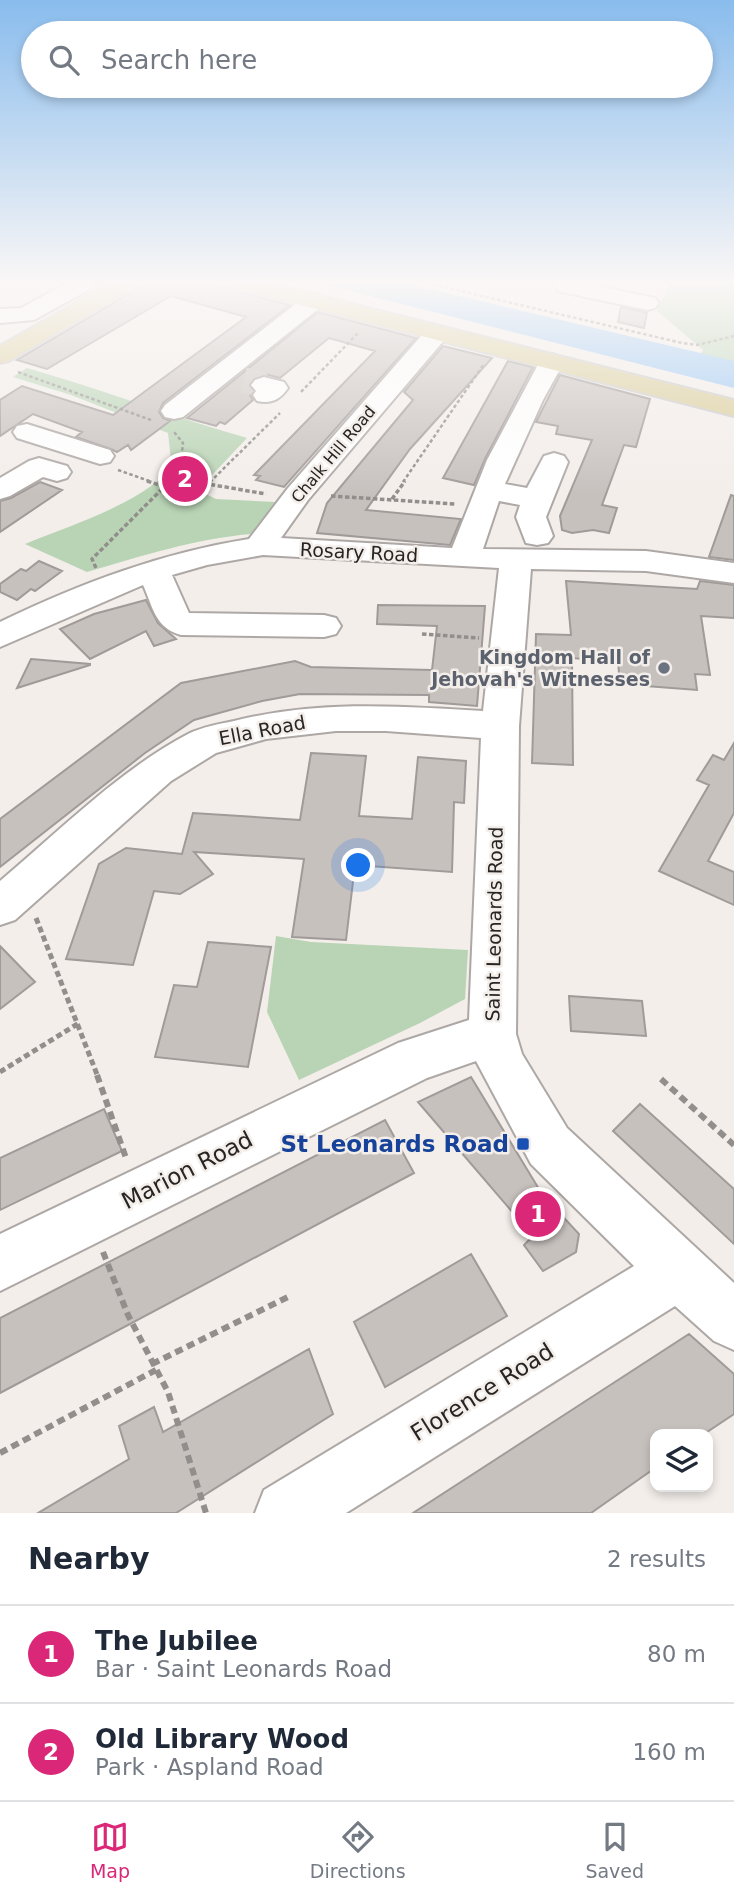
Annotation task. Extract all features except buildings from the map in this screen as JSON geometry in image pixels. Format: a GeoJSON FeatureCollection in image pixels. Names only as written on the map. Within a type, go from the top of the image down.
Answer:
{"type":"FeatureCollection","features":[{"type":"Feature","properties":{"kind":"main road"},"geometry":{"type":"LineString","coordinates":[[8,364],[23,354]]}},
{"type":"Feature","properties":{"kind":"main road"},"geometry":{"type":"LineString","coordinates":[[517,354],[734,408]]}},
{"type":"Feature","properties":{"kind":"street"},"geometry":{"type":"LineString","coordinates":[[168,421],[267,389],[286,354]]}},
{"type":"Feature","properties":{"kind":"street","name":"Chalk Hill Road"},"geometry":{"type":"LineString","coordinates":[[263,546],[266,535],[298,495],[419,354]]}},
{"type":"Feature","properties":{"kind":"street"},"geometry":{"type":"LineString","coordinates":[[466,558],[466,547],[486,498],[551,362]]}},
{"type":"Feature","properties":{"kind":"street"},"geometry":{"type":"LineString","coordinates":[[27,432],[100,456]]}},
{"type":"Feature","properties":{"kind":"street"},"geometry":{"type":"LineString","coordinates":[[0,491],[48,470],[68,446]]}},
{"type":"Feature","properties":{"kind":"street"},"geometry":{"type":"LineString","coordinates":[[486,498],[537,499],[554,461]]}},
{"type":"Feature","properties":{"kind":"street","name":"Saint Leonards Road"},"geometry":{"type":"LineString","coordinates":[[537,499],[531,517],[507,642],[500,726],[494,875],[492,1034],[501,1063],[549,1146],[734,1321]]}},
{"type":"Feature","properties":{"kind":"street","name":"Rosary Road"},"geometry":{"type":"LineString","coordinates":[[0,636],[35,618],[153,570],[203,556],[263,546],[466,558],[527,548],[734,573]]}},
{"type":"Feature","properties":{"kind":"street"},"geometry":{"type":"LineString","coordinates":[[153,570],[175,620],[181,624],[324,626]]}},
{"type":"Feature","properties":{"kind":"street","name":"Ella Road"},"geometry":{"type":"LineString","coordinates":[[8,900],[157,771],[204,742],[266,726],[336,718],[386,718],[500,726]]}},
{"type":"Feature","properties":{"kind":"street","name":"Marion Road"},"geometry":{"type":"LineString","coordinates":[[0,1263],[415,1059],[492,1034]]}},
{"type":"Feature","properties":{"kind":"street","name":"Florence Road"},"geometry":{"type":"LineString","coordinates":[[287,1513],[661,1282],[674,1267]]}},
{"type":"Feature","properties":{"kind":"path"},"geometry":{"type":"LineString","coordinates":[[208,484],[267,389],[319,354]]}},
{"type":"Feature","properties":{"kind":"path"},"geometry":{"type":"LineString","coordinates":[[392,500],[490,354]]}},
{"type":"Feature","properties":{"kind":"path"},"geometry":{"type":"LineString","coordinates":[[8,364],[124,408],[168,421],[183,443],[180,471],[173,480],[92,559],[104,589]]}},
{"type":"Feature","properties":{"kind":"path"},"geometry":{"type":"LineString","coordinates":[[100,456],[101,464],[165,487]]}},
{"type":"Feature","properties":{"kind":"path"},"geometry":{"type":"LineString","coordinates":[[182,461],[185,470],[200,483]]}},
{"type":"Feature","properties":{"kind":"path"},"geometry":{"type":"LineString","coordinates":[[173,480],[263,494],[392,500],[486,498]]}},
{"type":"Feature","properties":{"kind":"path"},"geometry":{"type":"LineString","coordinates":[[422,634],[507,642]]}},
{"type":"Feature","properties":{"kind":"path"},"geometry":{"type":"LineString","coordinates":[[8,900],[32,908],[79,1023],[138,1194]]}},
{"type":"Feature","properties":{"kind":"path"},"geometry":{"type":"LineString","coordinates":[[0,1072],[79,1023]]}},
{"type":"Feature","properties":{"kind":"path"},"geometry":{"type":"LineString","coordinates":[[661,1079],[734,1145]]}},
{"type":"Feature","properties":{"kind":"path"},"geometry":{"type":"LineString","coordinates":[[92,1219],[128,1315],[168,1392],[205,1513]]}},
{"type":"Feature","properties":{"kind":"path"},"geometry":{"type":"LineString","coordinates":[[0,1453],[154,1367],[288,1297]]}},
{"type":"Feature","properties":{"kind":"green space"},"geometry":{"type":"Polygon","coordinates":[[[701,354],[734,354],[734,367],[696,361],[701,354]]]}},
{"type":"Feature","properties":{"kind":"green space"},"geometry":{"type":"Polygon","coordinates":[[[27,368],[247,438],[198,490],[216,499],[275,502],[251,534],[189,544],[87,572],[25,544],[121,504],[172,469],[168,433],[71,395],[13,377],[27,368]]]}},
{"type":"Feature","properties":{"kind":"green space"},"geometry":{"type":"Polygon","coordinates":[[[276,936],[311,942],[468,950],[465,999],[299,1080],[267,1012],[276,936]]]}},
{"type":"Feature","properties":{"kind":"water"},"geometry":{"type":"Polygon","coordinates":[[[598,354],[703,354],[734,361],[734,388],[598,354]]]}},
{"type":"Feature","properties":{"kind":"tunnel"},"geometry":{"type":"LineString","coordinates":[[244,380],[264,385]]}},
{"type":"Feature","properties":{"kind":"place","name":"Old Library Wood"},"geometry":{"type":"Point","coordinates":[185,479]}},
{"type":"Feature","properties":{"kind":"place","name":"Kingdom Hall of Jehovah's Witnesses"},"geometry":{"type":"Point","coordinates":[664,668]}},
{"type":"Feature","properties":{"kind":"place","name":"St Leonards Road"},"geometry":{"type":"Point","coordinates":[523,1144]}},
{"type":"Feature","properties":{"kind":"place","name":"The Jubilee"},"geometry":{"type":"Point","coordinates":[538,1214]}}]}
